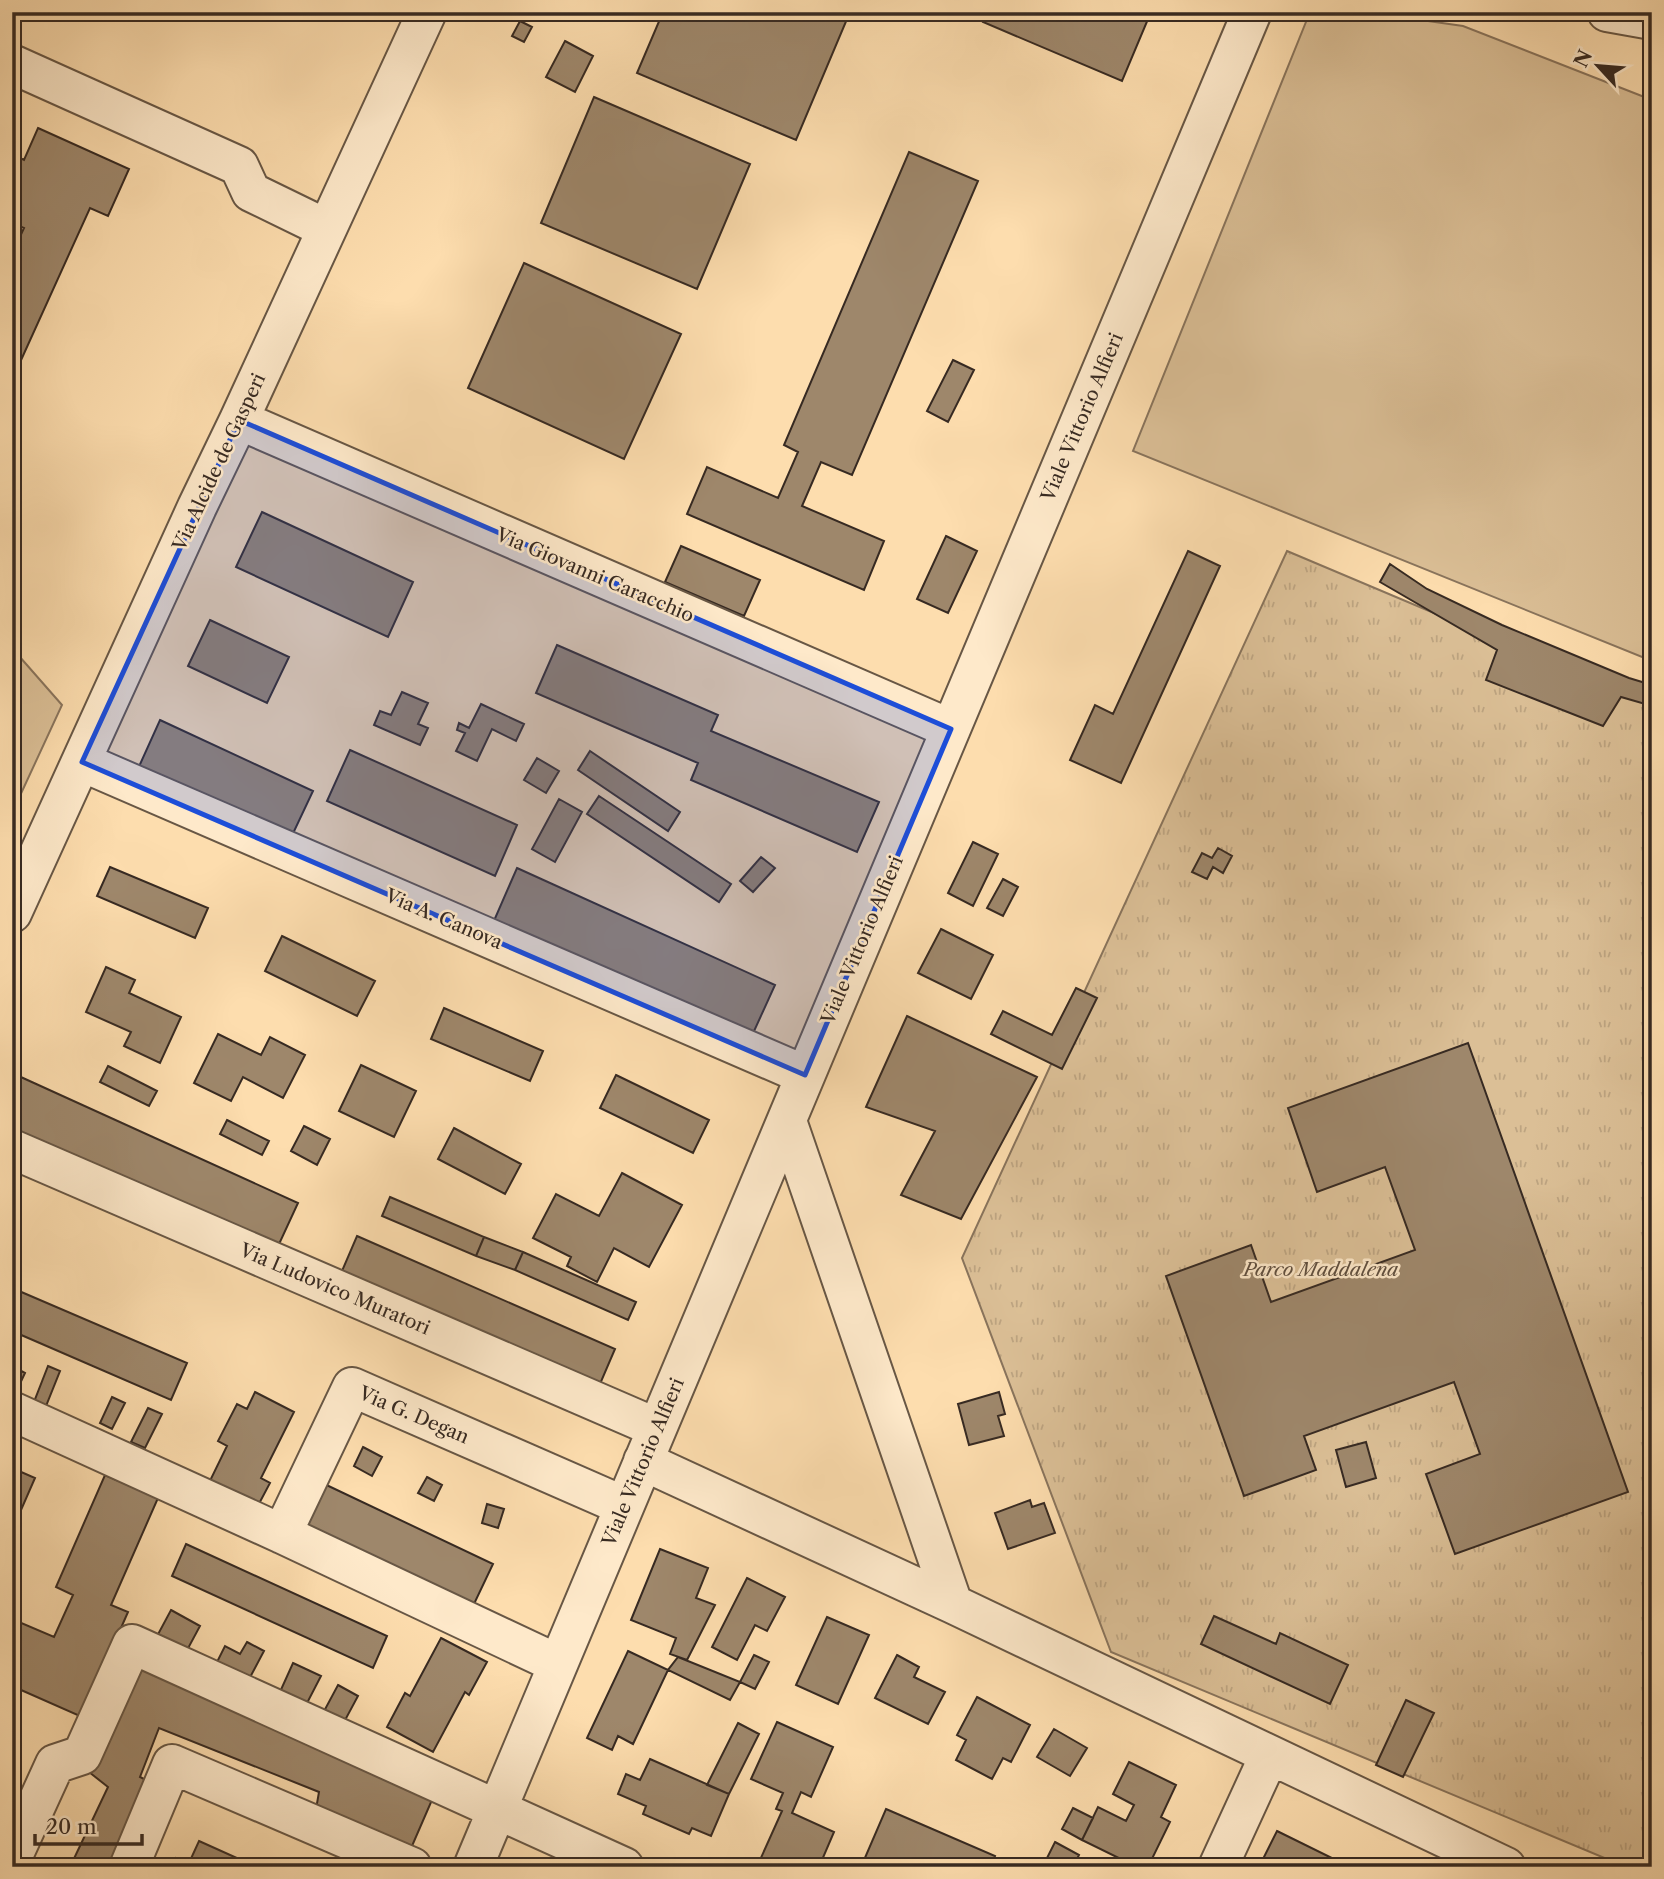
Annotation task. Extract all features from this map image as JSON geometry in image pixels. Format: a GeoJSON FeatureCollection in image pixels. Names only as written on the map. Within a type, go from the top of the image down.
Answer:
{"type":"FeatureCollection","features":[{"type":"Feature","properties":{"kind":"street","name":"Via Alcide de Gasperi"},"geometry":{"type":"LineString","coordinates":[[12,913],[427,12]]}},
{"type":"Feature","properties":{"kind":"street","name":"Viale Vittorio Alfieri"},"geometry":{"type":"LineString","coordinates":[[473,1867],[1252,12]]}},
{"type":"Feature","properties":{"kind":"street"},"geometry":{"type":"LineString","coordinates":[[1607,12],[1652,20]]}},
{"type":"Feature","properties":{"kind":"street"},"geometry":{"type":"LineString","coordinates":[[12,64],[239,166],[251,192],[327,229]]}},
{"type":"Feature","properties":{"kind":"street","name":"Via Giovanni Caracchio"},"geometry":{"type":"LineString","coordinates":[[239,421],[951,729]]}},
{"type":"Feature","properties":{"kind":"street","name":"Via A. Canova"},"geometry":{"type":"LineString","coordinates":[[82,762],[805,1075]]}},
{"type":"Feature","properties":{"kind":"street"},"geometry":{"type":"LineString","coordinates":[[787,1121],[953,1604]]}},
{"type":"Feature","properties":{"kind":"street","name":"Via Ludovico Muratori"},"geometry":{"type":"LineString","coordinates":[[12,1149],[650,1445],[953,1604],[1506,1867]]}},
{"type":"Feature","properties":{"kind":"street","name":"Via G. Degan"},"geometry":{"type":"LineString","coordinates":[[282,1534],[352,1387],[624,1506]]}},
{"type":"Feature","properties":{"kind":"street"},"geometry":{"type":"LineString","coordinates":[[12,1411],[558,1664]]}},
{"type":"Feature","properties":{"kind":"street"},"geometry":{"type":"LineString","coordinates":[[12,1858],[55,1764],[82,1755],[132,1644],[624,1867]]}},
{"type":"Feature","properties":{"kind":"street"},"geometry":{"type":"LineString","coordinates":[[1218,1867],[1269,1756]]}},
{"type":"Feature","properties":{"kind":"street"},"geometry":{"type":"LineString","coordinates":[[129,1867],[172,1764],[412,1867]]}},
{"type":"Feature","properties":{"kind":"highlighted area"},"geometry":{"type":"Polygon","coordinates":[[[239,420],[951,729],[805,1075],[82,762],[239,420]]]}},
{"type":"Feature","properties":{"kind":"green space"},"geometry":{"type":"Polygon","coordinates":[[[1310,12],[1365,12],[1463,26],[1652,100],[1652,661],[1133,451],[1310,12]]]}},
{"type":"Feature","properties":{"kind":"green space","name":"Parco Maddalena"},"geometry":{"type":"Polygon","coordinates":[[[1287,551],[1652,705],[1652,1867],[1626,1867],[1111,1652],[962,1258],[1287,551]]]}},
{"type":"Feature","properties":{"kind":"green space"},"geometry":{"type":"Polygon","coordinates":[[[12,648],[62,705],[12,813],[12,648]]]}},
{"type":"Feature","properties":{"kind":"building"},"geometry":{"type":"Polygon","coordinates":[[[663,12],[850,12],[796,140],[637,73],[663,12]]]}},
{"type":"Feature","properties":{"kind":"building"},"geometry":{"type":"Polygon","coordinates":[[[987,12],[1151,12],[1122,81],[983,22],[987,12]]]}},
{"type":"Feature","properties":{"kind":"building"},"geometry":{"type":"Polygon","coordinates":[[[520,21],[532,27],[524,42],[512,36],[520,21]]]}},
{"type":"Feature","properties":{"kind":"building"},"geometry":{"type":"Polygon","coordinates":[[[565,41],[593,56],[575,92],[546,77],[565,41]]]}},
{"type":"Feature","properties":{"kind":"building"},"geometry":{"type":"Polygon","coordinates":[[[594,97],[750,164],[697,289],[541,223],[594,97]]]}},
{"type":"Feature","properties":{"kind":"building"},"geometry":{"type":"Polygon","coordinates":[[[38,128],[129,169],[108,216],[90,208],[12,380],[12,254],[24,228],[12,223],[12,154],[24,160],[38,128]]]}},
{"type":"Feature","properties":{"kind":"building"},"geometry":{"type":"Polygon","coordinates":[[[909,152],[978,181],[852,475],[821,462],[802,506],[884,541],[864,590],[687,514],[707,467],[778,498],[798,452],[784,445],[909,152]]]}},
{"type":"Feature","properties":{"kind":"building"},"geometry":{"type":"Polygon","coordinates":[[[524,263],[681,334],[624,459],[468,388],[524,263]]]}},
{"type":"Feature","properties":{"kind":"building"},"geometry":{"type":"Polygon","coordinates":[[[953,360],[974,370],[948,422],[927,411],[953,360]]]}},
{"type":"Feature","properties":{"kind":"building"},"geometry":{"type":"Polygon","coordinates":[[[262,512],[413,582],[388,637],[236,567],[262,512]]]}},
{"type":"Feature","properties":{"kind":"building"},"geometry":{"type":"Polygon","coordinates":[[[946,536],[977,551],[948,613],[917,599],[946,536]]]}},
{"type":"Feature","properties":{"kind":"building"},"geometry":{"type":"Polygon","coordinates":[[[681,546],[760,580],[744,616],[665,582],[681,546]]]}},
{"type":"Feature","properties":{"kind":"building"},"geometry":{"type":"Polygon","coordinates":[[[1188,551],[1220,566],[1121,783],[1070,760],[1095,705],[1113,714],[1188,551]]]}},
{"type":"Feature","properties":{"kind":"building"},"geometry":{"type":"Polygon","coordinates":[[[1390,564],[1427,589],[1502,625],[1652,685],[1652,706],[1621,697],[1603,726],[1486,680],[1497,650],[1380,582],[1390,564]]]}},
{"type":"Feature","properties":{"kind":"building"},"geometry":{"type":"Polygon","coordinates":[[[210,620],[289,657],[267,703],[188,666],[210,620]]]}},
{"type":"Feature","properties":{"kind":"building"},"geometry":{"type":"Polygon","coordinates":[[[557,645],[718,715],[711,731],[879,802],[857,852],[691,780],[698,763],[536,693],[557,645]]]}},
{"type":"Feature","properties":{"kind":"building"},"geometry":{"type":"Polygon","coordinates":[[[402,692],[428,703],[418,724],[428,728],[420,745],[374,725],[380,711],[391,715],[402,692]]]}},
{"type":"Feature","properties":{"kind":"building"},"geometry":{"type":"Polygon","coordinates":[[[481,704],[524,724],[516,741],[492,729],[477,761],[456,751],[465,733],[457,730],[459,723],[469,728],[481,704]]]}},
{"type":"Feature","properties":{"kind":"building"},"geometry":{"type":"Polygon","coordinates":[[[160,720],[313,791],[289,842],[137,771],[160,720]]]}},
{"type":"Feature","properties":{"kind":"building"},"geometry":{"type":"Polygon","coordinates":[[[350,750],[517,825],[495,876],[327,801],[350,750]]]}},
{"type":"Feature","properties":{"kind":"building"},"geometry":{"type":"Polygon","coordinates":[[[590,751],[680,812],[668,831],[578,770],[590,751]]]}},
{"type":"Feature","properties":{"kind":"building"},"geometry":{"type":"Polygon","coordinates":[[[537,758],[559,771],[546,793],[524,780],[537,758]]]}},
{"type":"Feature","properties":{"kind":"building"},"geometry":{"type":"Polygon","coordinates":[[[599,796],[731,884],[719,902],[587,814],[599,796]]]}},
{"type":"Feature","properties":{"kind":"building"},"geometry":{"type":"Polygon","coordinates":[[[559,799],[582,812],[555,862],[532,849],[559,799]]]}},
{"type":"Feature","properties":{"kind":"building"},"geometry":{"type":"Polygon","coordinates":[[[973,842],[998,854],[973,906],[948,893],[973,842]]]}},
{"type":"Feature","properties":{"kind":"building"},"geometry":{"type":"Polygon","coordinates":[[[1218,848],[1232,856],[1223,873],[1213,867],[1207,879],[1192,872],[1202,853],[1212,858],[1218,848]]]}},
{"type":"Feature","properties":{"kind":"building"},"geometry":{"type":"Polygon","coordinates":[[[761,857],[775,868],[753,892],[740,881],[761,857]]]}},
{"type":"Feature","properties":{"kind":"building"},"geometry":{"type":"Polygon","coordinates":[[[110,867],[208,908],[195,938],[97,896],[110,867]]]}},
{"type":"Feature","properties":{"kind":"building"},"geometry":{"type":"Polygon","coordinates":[[[517,868],[775,985],[750,1040],[493,923],[517,868]]]}},
{"type":"Feature","properties":{"kind":"building"},"geometry":{"type":"Polygon","coordinates":[[[1003,879],[1018,887],[1003,916],[987,908],[1003,879]]]}},
{"type":"Feature","properties":{"kind":"building"},"geometry":{"type":"Polygon","coordinates":[[[941,929],[993,955],[971,999],[918,973],[941,929]]]}},
{"type":"Feature","properties":{"kind":"building"},"geometry":{"type":"Polygon","coordinates":[[[282,936],[375,981],[357,1016],[265,971],[282,936]]]}},
{"type":"Feature","properties":{"kind":"building"},"geometry":{"type":"Polygon","coordinates":[[[106,967],[135,980],[129,993],[181,1017],[160,1063],[124,1046],[131,1032],[86,1012],[106,967]]]}},
{"type":"Feature","properties":{"kind":"building"},"geometry":{"type":"Polygon","coordinates":[[[1076,988],[1097,998],[1062,1069],[991,1034],[1003,1011],[1052,1035],[1076,988]]]}},
{"type":"Feature","properties":{"kind":"building"},"geometry":{"type":"Polygon","coordinates":[[[444,1008],[543,1051],[530,1081],[431,1039],[444,1008]]]}},
{"type":"Feature","properties":{"kind":"building"},"geometry":{"type":"Polygon","coordinates":[[[907,1016],[1037,1077],[961,1219],[901,1195],[935,1131],[866,1107],[907,1016]]]}},
{"type":"Feature","properties":{"kind":"building"},"geometry":{"type":"Polygon","coordinates":[[[218,1034],[261,1055],[270,1037],[305,1055],[283,1098],[243,1077],[231,1101],[194,1083],[218,1034]]]}},
{"type":"Feature","properties":{"kind":"building"},"geometry":{"type":"Polygon","coordinates":[[[1468,1043],[1628,1492],[1455,1554],[1426,1474],[1480,1454],[1454,1382],[1304,1436],[1316,1470],[1244,1496],[1166,1276],[1251,1245],[1271,1302],[1415,1250],[1385,1167],[1317,1192],[1288,1108],[1468,1043]]]}},
{"type":"Feature","properties":{"kind":"building"},"geometry":{"type":"Polygon","coordinates":[[[361,1065],[416,1091],[394,1137],[339,1111],[361,1065]]]}},
{"type":"Feature","properties":{"kind":"building"},"geometry":{"type":"Polygon","coordinates":[[[108,1066],[157,1091],[149,1106],[100,1082],[108,1066]]]}},
{"type":"Feature","properties":{"kind":"building"},"geometry":{"type":"Polygon","coordinates":[[[12,1073],[298,1203],[274,1255],[12,1136],[12,1073]]]}},
{"type":"Feature","properties":{"kind":"building"},"geometry":{"type":"Polygon","coordinates":[[[616,1075],[709,1120],[693,1153],[600,1108],[616,1075]]]}},
{"type":"Feature","properties":{"kind":"building"},"geometry":{"type":"Polygon","coordinates":[[[227,1120],[269,1141],[262,1155],[220,1134],[227,1120]]]}},
{"type":"Feature","properties":{"kind":"building"},"geometry":{"type":"Polygon","coordinates":[[[304,1126],[330,1139],[317,1165],[291,1151],[304,1126]]]}},
{"type":"Feature","properties":{"kind":"building"},"geometry":{"type":"Polygon","coordinates":[[[454,1128],[521,1164],[505,1194],[438,1159],[454,1128]]]}},
{"type":"Feature","properties":{"kind":"building"},"geometry":{"type":"Polygon","coordinates":[[[622,1173],[682,1205],[649,1267],[614,1248],[597,1282],[567,1266],[571,1257],[533,1238],[556,1194],[599,1216],[622,1173]]]}},
{"type":"Feature","properties":{"kind":"building"},"geometry":{"type":"Polygon","coordinates":[[[390,1197],[484,1237],[476,1256],[382,1216],[390,1197]]]}},
{"type":"Feature","properties":{"kind":"building"},"geometry":{"type":"Polygon","coordinates":[[[357,1236],[615,1349],[597,1391],[339,1278],[357,1236]]]}},
{"type":"Feature","properties":{"kind":"building"},"geometry":{"type":"Polygon","coordinates":[[[484,1237],[523,1252],[515,1270],[476,1256],[484,1237]]]}},
{"type":"Feature","properties":{"kind":"building"},"geometry":{"type":"Polygon","coordinates":[[[523,1252],[636,1302],[628,1320],[515,1270],[523,1252]]]}},
{"type":"Feature","properties":{"kind":"building"},"geometry":{"type":"Polygon","coordinates":[[[12,1288],[187,1363],[171,1400],[12,1331],[12,1288]]]}},
{"type":"Feature","properties":{"kind":"building"},"geometry":{"type":"Polygon","coordinates":[[[12,1366],[25,1373],[17,1390],[12,1387],[12,1366]]]}},
{"type":"Feature","properties":{"kind":"building"},"geometry":{"type":"Polygon","coordinates":[[[48,1366],[60,1371],[46,1406],[34,1402],[48,1366]]]}},
{"type":"Feature","properties":{"kind":"building"},"geometry":{"type":"Polygon","coordinates":[[[255,1392],[294,1412],[261,1478],[270,1483],[253,1515],[205,1491],[227,1446],[218,1441],[237,1404],[247,1409],[255,1392]]]}},
{"type":"Feature","properties":{"kind":"building"},"geometry":{"type":"Polygon","coordinates":[[[999,1392],[1005,1414],[998,1416],[1004,1436],[969,1445],[958,1404],[999,1392]]]}},
{"type":"Feature","properties":{"kind":"building"},"geometry":{"type":"Polygon","coordinates":[[[112,1397],[125,1403],[112,1429],[100,1423],[112,1397]]]}},
{"type":"Feature","properties":{"kind":"building"},"geometry":{"type":"Polygon","coordinates":[[[148,1408],[162,1414],[145,1448],[131,1442],[148,1408]]]}},
{"type":"Feature","properties":{"kind":"building"},"geometry":{"type":"Polygon","coordinates":[[[1366,1442],[1376,1478],[1346,1487],[1336,1450],[1366,1442]]]}},
{"type":"Feature","properties":{"kind":"building"},"geometry":{"type":"Polygon","coordinates":[[[363,1447],[382,1457],[372,1476],[354,1466],[363,1447]]]}},
{"type":"Feature","properties":{"kind":"building"},"geometry":{"type":"Polygon","coordinates":[[[12,1468],[35,1478],[18,1517],[12,1514],[12,1468]]]}},
{"type":"Feature","properties":{"kind":"building"},"geometry":{"type":"Polygon","coordinates":[[[105,1475],[158,1498],[111,1605],[128,1612],[82,1717],[12,1686],[12,1619],[54,1637],[73,1595],[56,1587],[105,1475]]]}},
{"type":"Feature","properties":{"kind":"building"},"geometry":{"type":"Polygon","coordinates":[[[427,1477],[442,1485],[434,1501],[418,1493],[427,1477]]]}},
{"type":"Feature","properties":{"kind":"building"},"geometry":{"type":"Polygon","coordinates":[[[318,1481],[493,1564],[474,1604],[298,1522],[318,1481]]]}},
{"type":"Feature","properties":{"kind":"building"},"geometry":{"type":"Polygon","coordinates":[[[1030,1500],[1032,1507],[1044,1503],[1055,1533],[1008,1549],[995,1513],[1030,1500]]]}},
{"type":"Feature","properties":{"kind":"building"},"geometry":{"type":"Polygon","coordinates":[[[487,1504],[504,1509],[498,1528],[482,1523],[487,1504]]]}},
{"type":"Feature","properties":{"kind":"building"},"geometry":{"type":"Polygon","coordinates":[[[186,1544],[387,1636],[373,1668],[172,1576],[186,1544]]]}},
{"type":"Feature","properties":{"kind":"building"},"geometry":{"type":"Polygon","coordinates":[[[660,1549],[708,1568],[696,1598],[715,1605],[687,1660],[670,1654],[676,1638],[631,1620],[660,1549]]]}},
{"type":"Feature","properties":{"kind":"building"},"geometry":{"type":"Polygon","coordinates":[[[747,1578],[785,1597],[767,1631],[755,1625],[737,1660],[712,1647],[747,1578]]]}},
{"type":"Feature","properties":{"kind":"building"},"geometry":{"type":"Polygon","coordinates":[[[171,1610],[200,1626],[185,1654],[156,1638],[171,1610]]]}},
{"type":"Feature","properties":{"kind":"building"},"geometry":{"type":"Polygon","coordinates":[[[1214,1616],[1276,1644],[1280,1633],[1348,1665],[1330,1704],[1201,1644],[1214,1616]]]}},
{"type":"Feature","properties":{"kind":"building"},"geometry":{"type":"Polygon","coordinates":[[[827,1617],[869,1635],[838,1704],[796,1685],[827,1617]]]}},
{"type":"Feature","properties":{"kind":"building"},"geometry":{"type":"Polygon","coordinates":[[[441,1638],[487,1662],[469,1695],[465,1692],[433,1752],[387,1727],[405,1693],[410,1696],[441,1638]]]}},
{"type":"Feature","properties":{"kind":"building"},"geometry":{"type":"Polygon","coordinates":[[[247,1642],[264,1651],[247,1683],[215,1666],[225,1646],[240,1654],[247,1642]]]}},
{"type":"Feature","properties":{"kind":"building"},"geometry":{"type":"Polygon","coordinates":[[[628,1651],[668,1670],[633,1744],[618,1736],[612,1750],[587,1738],[628,1651]]]}},
{"type":"Feature","properties":{"kind":"building"},"geometry":{"type":"Polygon","coordinates":[[[142,1654],[435,1793],[412,1846],[315,1815],[319,1792],[159,1728],[140,1777],[158,1786],[115,1867],[70,1867],[108,1787],[89,1772],[142,1654]]]}},
{"type":"Feature","properties":{"kind":"building"},"geometry":{"type":"Polygon","coordinates":[[[754,1655],[769,1662],[755,1689],[740,1682],[754,1655]]]}},
{"type":"Feature","properties":{"kind":"building"},"geometry":{"type":"Polygon","coordinates":[[[897,1655],[919,1667],[914,1677],[945,1692],[928,1724],[875,1698],[897,1655]]]}},
{"type":"Feature","properties":{"kind":"building"},"geometry":{"type":"Polygon","coordinates":[[[678,1657],[740,1682],[730,1700],[668,1670],[678,1657]]]}},
{"type":"Feature","properties":{"kind":"building"},"geometry":{"type":"Polygon","coordinates":[[[293,1663],[321,1676],[305,1707],[279,1694],[293,1663]]]}},
{"type":"Feature","properties":{"kind":"building"},"geometry":{"type":"Polygon","coordinates":[[[338,1685],[358,1696],[343,1724],[323,1713],[338,1685]]]}},
{"type":"Feature","properties":{"kind":"building"},"geometry":{"type":"Polygon","coordinates":[[[977,1697],[1030,1725],[1011,1762],[1003,1758],[992,1779],[956,1760],[966,1740],[957,1735],[977,1697]]]}},
{"type":"Feature","properties":{"kind":"building"},"geometry":{"type":"Polygon","coordinates":[[[1406,1700],[1434,1713],[1403,1777],[1376,1765],[1406,1700]]]}},
{"type":"Feature","properties":{"kind":"building"},"geometry":{"type":"Polygon","coordinates":[[[777,1722],[833,1747],[811,1797],[801,1792],[792,1813],[834,1832],[819,1867],[776,1867],[760,1860],[782,1811],[776,1809],[783,1793],[751,1779],[777,1722]]]}},
{"type":"Feature","properties":{"kind":"building"},"geometry":{"type":"Polygon","coordinates":[[[738,1723],[759,1734],[729,1794],[707,1785],[738,1723]]]}},
{"type":"Feature","properties":{"kind":"building"},"geometry":{"type":"Polygon","coordinates":[[[1054,1729],[1087,1748],[1070,1776],[1037,1757],[1054,1729]]]}},
{"type":"Feature","properties":{"kind":"building"},"geometry":{"type":"Polygon","coordinates":[[[650,1759],[729,1794],[711,1836],[692,1828],[689,1834],[643,1814],[646,1806],[618,1794],[626,1774],[640,1780],[650,1759]]]}},
{"type":"Feature","properties":{"kind":"building"},"geometry":{"type":"Polygon","coordinates":[[[1129,1762],[1176,1785],[1161,1817],[1170,1822],[1148,1867],[1137,1867],[1082,1840],[1098,1807],[1126,1821],[1134,1805],[1113,1794],[1129,1762]]]}},
{"type":"Feature","properties":{"kind":"building"},"geometry":{"type":"Polygon","coordinates":[[[1073,1808],[1093,1818],[1082,1840],[1062,1829],[1073,1808]]]}},
{"type":"Feature","properties":{"kind":"building"},"geometry":{"type":"Polygon","coordinates":[[[886,1809],[995,1856],[990,1867],[861,1867],[886,1809]]]}},
{"type":"Feature","properties":{"kind":"building"},"geometry":{"type":"Polygon","coordinates":[[[1277,1831],[1340,1862],[1338,1867],[1259,1867],[1277,1831]]]}},
{"type":"Feature","properties":{"kind":"building"},"geometry":{"type":"Polygon","coordinates":[[[199,1841],[257,1867],[172,1867],[176,1858],[189,1863],[199,1841]]]}},
{"type":"Feature","properties":{"kind":"building"},"geometry":{"type":"Polygon","coordinates":[[[1055,1842],[1079,1855],[1073,1867],[1043,1866],[1055,1842]]]}}]}
